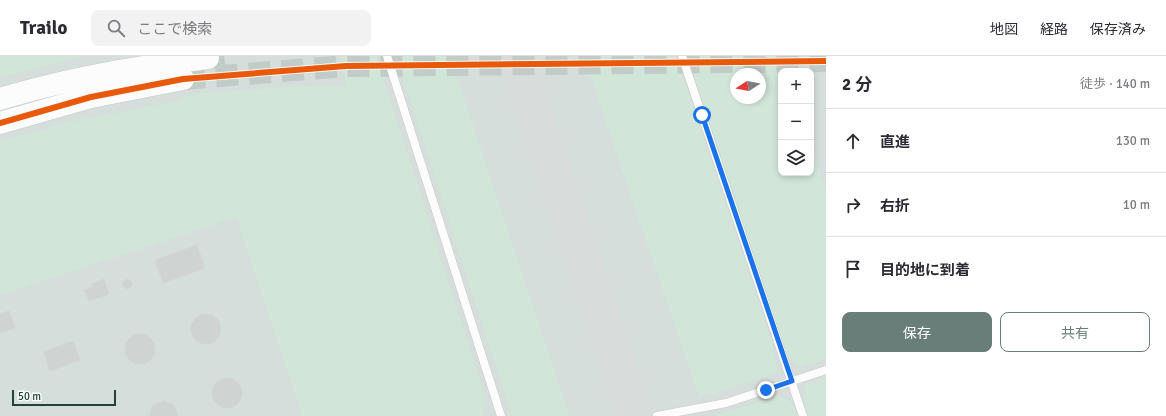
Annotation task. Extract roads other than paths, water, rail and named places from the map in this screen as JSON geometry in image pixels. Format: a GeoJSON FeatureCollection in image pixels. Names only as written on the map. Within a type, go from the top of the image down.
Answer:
{"type":"FeatureCollection","features":[{"type":"Feature","properties":{"kind":"street"},"geometry":{"type":"LineString","coordinates":[[0,99],[47,85],[125,69],[208,58]]}},
{"type":"Feature","properties":{"kind":"street"},"geometry":{"type":"LineString","coordinates":[[0,123],[91,97],[183,79]]}},
{"type":"Feature","properties":{"kind":"lane"},"geometry":{"type":"LineString","coordinates":[[387,56],[501,416]]}},
{"type":"Feature","properties":{"kind":"lane"},"geometry":{"type":"LineString","coordinates":[[682,56],[803,416]]}},
{"type":"Feature","properties":{"kind":"lane"},"geometry":{"type":"LineString","coordinates":[[657,416],[726,403],[826,370]]}},
{"type":"Feature","properties":{"kind":"tunnel"},"geometry":{"type":"LineString","coordinates":[[208,58],[224,56]]}},
{"type":"Feature","properties":{"kind":"tunnel"},"geometry":{"type":"LineString","coordinates":[[183,79],[346,66],[826,61]]}}]}
